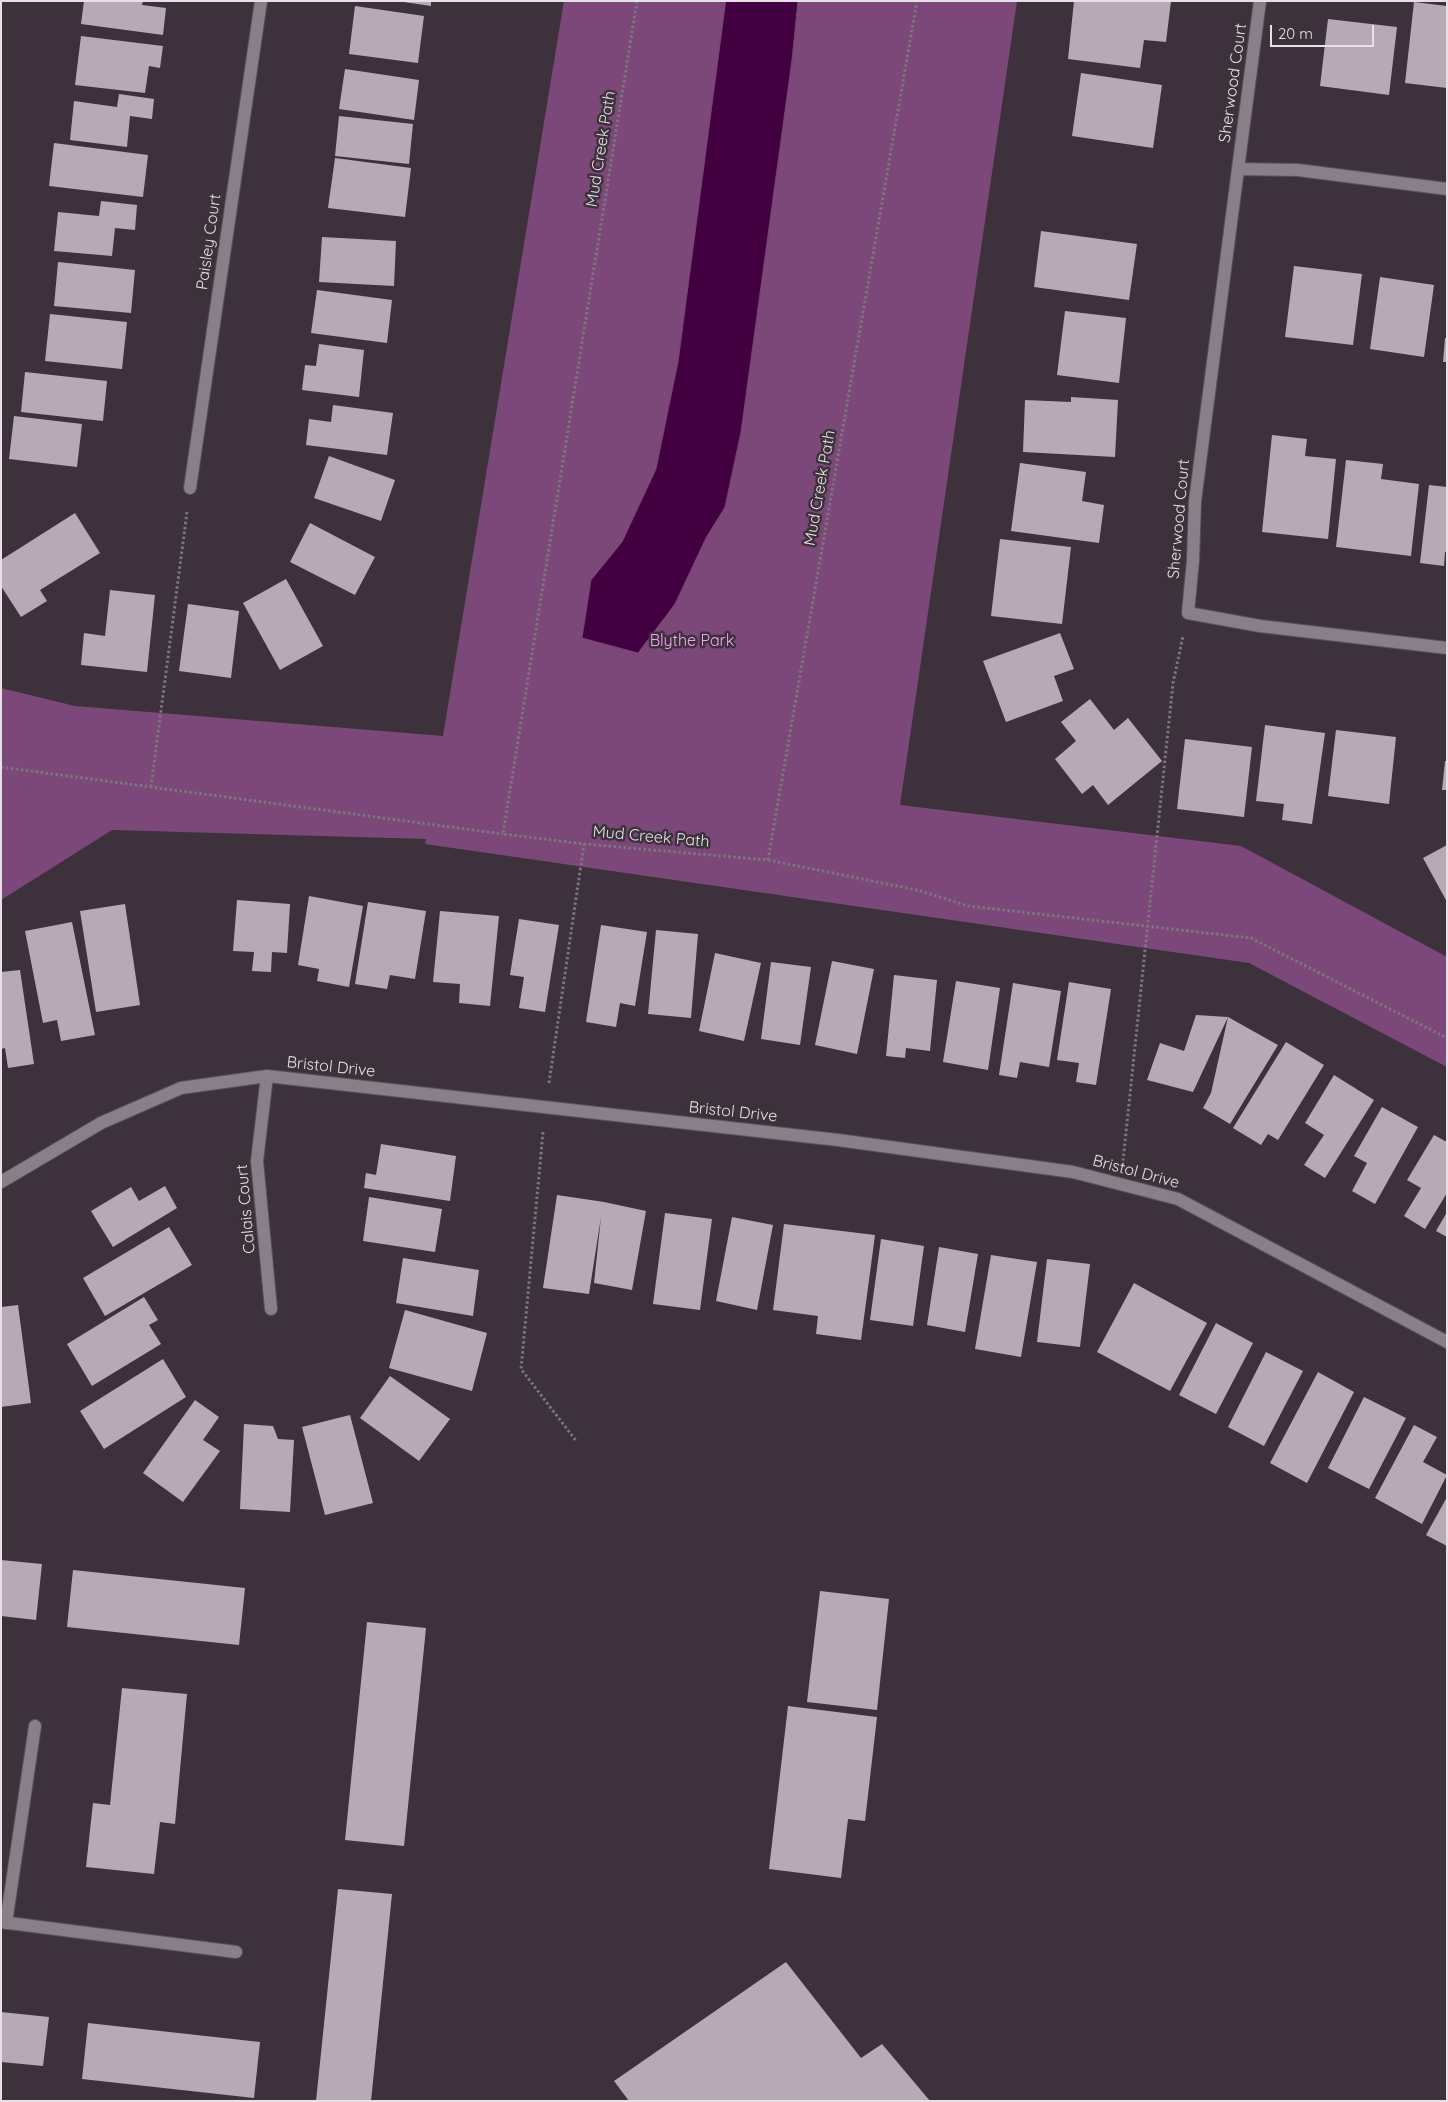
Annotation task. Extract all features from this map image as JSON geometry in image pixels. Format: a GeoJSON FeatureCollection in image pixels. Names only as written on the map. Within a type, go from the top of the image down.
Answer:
{"type":"FeatureCollection","features":[{"type":"Feature","properties":{"kind":"street","name":"Paisley Court"},"geometry":{"type":"LineString","coordinates":[[190,488],[261,1]]}},
{"type":"Feature","properties":{"kind":"street","name":"Sherwood Court"},"geometry":{"type":"LineString","coordinates":[[1188,613],[1193,560],[1195,500],[1260,1]]}},
{"type":"Feature","properties":{"kind":"street"},"geometry":{"type":"LineString","coordinates":[[1238,169],[1298,170],[1447,189]]}},
{"type":"Feature","properties":{"kind":"street"},"geometry":{"type":"LineString","coordinates":[[1188,613],[1260,626],[1447,648]]}},
{"type":"Feature","properties":{"kind":"street","name":"Bristol Drive"},"geometry":{"type":"LineString","coordinates":[[1,1182],[101,1123],[181,1088],[267,1076],[848,1142],[1073,1172],[1178,1199],[1447,1342]]}},
{"type":"Feature","properties":{"kind":"street","name":"Calais Court"},"geometry":{"type":"LineString","coordinates":[[267,1076],[257,1160],[271,1309]]}},
{"type":"Feature","properties":{"kind":"street"},"geometry":{"type":"LineString","coordinates":[[35,1726],[4,1922],[236,1952]]}},
{"type":"Feature","properties":{"kind":"path","name":"Mud Creek Path"},"geometry":{"type":"LineString","coordinates":[[637,1],[503,834],[584,844],[768,860],[917,1]]}},
{"type":"Feature","properties":{"kind":"path"},"geometry":{"type":"LineString","coordinates":[[151,787],[190,488]]}},
{"type":"Feature","properties":{"kind":"path"},"geometry":{"type":"LineString","coordinates":[[1121,1184],[1173,683],[1188,613]]}},
{"type":"Feature","properties":{"kind":"path"},"geometry":{"type":"LineString","coordinates":[[1,767],[503,834]]}},
{"type":"Feature","properties":{"kind":"path"},"geometry":{"type":"LineString","coordinates":[[577,1442],[522,1369],[545,1108],[584,844]]}},
{"type":"Feature","properties":{"kind":"path"},"geometry":{"type":"LineString","coordinates":[[768,860],[917,890],[968,906],[1251,938],[1447,1038]]}},
{"type":"Feature","properties":{"kind":"green space","name":"Blythe Park"},"geometry":{"type":"Polygon","coordinates":[[[564,1],[1017,1],[900,805],[1241,846],[1447,957],[1447,1067],[1249,963],[425,844],[426,839],[112,830],[1,900],[1,688],[75,706],[443,736],[564,1]]]}},
{"type":"Feature","properties":{"kind":"shaded area"},"geometry":{"type":"Polygon","coordinates":[[[726,1],[798,1],[792,60],[741,432],[725,507],[706,538],[675,604],[638,653],[582,638],[591,580],[622,542],[656,469],[678,362],[726,1]]]}},
{"type":"Feature","properties":{"kind":"building"},"geometry":{"type":"Polygon","coordinates":[[[84,1],[143,1],[142,5],[166,8],[163,35],[81,24],[84,1]]]}},
{"type":"Feature","properties":{"kind":"building"},"geometry":{"type":"Polygon","coordinates":[[[397,1],[431,1],[431,6],[397,1]]]}},
{"type":"Feature","properties":{"kind":"building"},"geometry":{"type":"Polygon","coordinates":[[[1074,1],[1171,1],[1166,42],[1144,40],[1140,68],[1068,59],[1074,1]]]}},
{"type":"Feature","properties":{"kind":"building"},"geometry":{"type":"Polygon","coordinates":[[[1414,2],[1447,6],[1447,88],[1405,83],[1414,2]]]}},
{"type":"Feature","properties":{"kind":"building"},"geometry":{"type":"Polygon","coordinates":[[[355,6],[424,16],[418,63],[349,54],[355,6]]]}},
{"type":"Feature","properties":{"kind":"building"},"geometry":{"type":"Polygon","coordinates":[[[1328,19],[1397,27],[1389,95],[1320,86],[1328,19]]]}},
{"type":"Feature","properties":{"kind":"building"},"geometry":{"type":"Polygon","coordinates":[[[81,36],[163,46],[160,68],[149,66],[145,93],[75,85],[81,36]]]}},
{"type":"Feature","properties":{"kind":"building"},"geometry":{"type":"Polygon","coordinates":[[[345,69],[419,80],[414,120],[339,109],[345,69]]]}},
{"type":"Feature","properties":{"kind":"building"},"geometry":{"type":"Polygon","coordinates":[[[1081,73],[1162,85],[1153,148],[1072,136],[1081,73]]]}},
{"type":"Feature","properties":{"kind":"building"},"geometry":{"type":"Polygon","coordinates":[[[119,94],[154,99],[152,119],[130,116],[127,147],[70,140],[74,101],[117,107],[119,94]]]}},
{"type":"Feature","properties":{"kind":"building"},"geometry":{"type":"Polygon","coordinates":[[[339,116],[413,124],[409,164],[335,156],[339,116]]]}},
{"type":"Feature","properties":{"kind":"building"},"geometry":{"type":"Polygon","coordinates":[[[54,143],[148,155],[143,197],[49,186],[54,143]]]}},
{"type":"Feature","properties":{"kind":"building"},"geometry":{"type":"Polygon","coordinates":[[[335,158],[411,168],[405,217],[328,208],[335,158]]]}},
{"type":"Feature","properties":{"kind":"building"},"geometry":{"type":"Polygon","coordinates":[[[101,201],[137,205],[135,230],[115,228],[112,256],[54,251],[58,212],[99,216],[101,201]]]}},
{"type":"Feature","properties":{"kind":"building"},"geometry":{"type":"Polygon","coordinates":[[[1041,231],[1137,244],[1129,300],[1034,287],[1041,231]]]}},
{"type":"Feature","properties":{"kind":"building"},"geometry":{"type":"Polygon","coordinates":[[[322,237],[396,241],[394,286],[319,282],[322,237]]]}},
{"type":"Feature","properties":{"kind":"building"},"geometry":{"type":"Polygon","coordinates":[[[58,262],[135,270],[131,313],[54,306],[58,262]]]}},
{"type":"Feature","properties":{"kind":"building"},"geometry":{"type":"Polygon","coordinates":[[[1294,266],[1362,274],[1353,345],[1285,337],[1294,266]]]}},
{"type":"Feature","properties":{"kind":"building"},"geometry":{"type":"Polygon","coordinates":[[[1380,277],[1434,285],[1424,357],[1370,349],[1380,277]]]}},
{"type":"Feature","properties":{"kind":"building"},"geometry":{"type":"Polygon","coordinates":[[[317,290],[392,300],[387,343],[311,333],[317,290]]]}},
{"type":"Feature","properties":{"kind":"building"},"geometry":{"type":"Polygon","coordinates":[[[1065,311],[1126,318],[1119,383],[1057,375],[1065,311]]]}},
{"type":"Feature","properties":{"kind":"building"},"geometry":{"type":"Polygon","coordinates":[[[50,314],[127,322],[122,369],[45,361],[50,314]]]}},
{"type":"Feature","properties":{"kind":"building"},"geometry":{"type":"Polygon","coordinates":[[[1445,338],[1447,338],[1447,362],[1443,362],[1445,338]]]}},
{"type":"Feature","properties":{"kind":"building"},"geometry":{"type":"Polygon","coordinates":[[[319,344],[364,350],[359,397],[302,390],[305,365],[316,366],[319,344]]]}},
{"type":"Feature","properties":{"kind":"building"},"geometry":{"type":"Polygon","coordinates":[[[25,372],[107,381],[103,421],[21,412],[25,372]]]}},
{"type":"Feature","properties":{"kind":"building"},"geometry":{"type":"Polygon","coordinates":[[[1071,397],[1118,400],[1115,457],[1023,452],[1025,400],[1071,402],[1071,397]]]}},
{"type":"Feature","properties":{"kind":"building"},"geometry":{"type":"Polygon","coordinates":[[[333,405],[393,413],[387,455],[306,445],[309,419],[331,422],[333,405]]]}},
{"type":"Feature","properties":{"kind":"building"},"geometry":{"type":"Polygon","coordinates":[[[14,416],[82,424],[77,467],[9,459],[14,416]]]}},
{"type":"Feature","properties":{"kind":"building"},"geometry":{"type":"Polygon","coordinates":[[[1272,435],[1307,439],[1305,456],[1336,459],[1328,539],[1262,532],[1272,435]]]}},
{"type":"Feature","properties":{"kind":"building"},"geometry":{"type":"Polygon","coordinates":[[[329,456],[395,480],[381,521],[314,498],[329,456]]]}},
{"type":"Feature","properties":{"kind":"building"},"geometry":{"type":"Polygon","coordinates":[[[1346,460],[1383,464],[1381,479],[1419,484],[1411,556],[1336,547],[1346,460]]]}},
{"type":"Feature","properties":{"kind":"building"},"geometry":{"type":"Polygon","coordinates":[[[1020,463],[1086,472],[1082,501],[1104,505],[1099,543],[1011,531],[1020,463]]]}},
{"type":"Feature","properties":{"kind":"building"},"geometry":{"type":"Polygon","coordinates":[[[1429,485],[1447,487],[1447,552],[1445,552],[1444,566],[1420,563],[1429,485]]]}},
{"type":"Feature","properties":{"kind":"building"},"geometry":{"type":"Polygon","coordinates":[[[75,513],[100,553],[40,590],[47,601],[21,617],[1,586],[1,560],[75,513]]]}},
{"type":"Feature","properties":{"kind":"building"},"geometry":{"type":"Polygon","coordinates":[[[310,523],[375,557],[355,595],[290,562],[310,523]]]}},
{"type":"Feature","properties":{"kind":"building"},"geometry":{"type":"Polygon","coordinates":[[[1000,539],[1071,547],[1062,624],[991,616],[1000,539]]]}},
{"type":"Feature","properties":{"kind":"building"},"geometry":{"type":"Polygon","coordinates":[[[286,579],[323,646],[280,670],[243,603],[286,579]]]}},
{"type":"Feature","properties":{"kind":"building"},"geometry":{"type":"Polygon","coordinates":[[[110,590],[155,595],[147,672],[81,665],[84,633],[105,636],[110,590]]]}},
{"type":"Feature","properties":{"kind":"building"},"geometry":{"type":"Polygon","coordinates":[[[188,604],[239,611],[231,678],[179,671],[188,604]]]}},
{"type":"Feature","properties":{"kind":"building"},"geometry":{"type":"Polygon","coordinates":[[[1060,633],[1074,669],[1054,676],[1063,701],[1006,722],[983,661],[1060,633]]]}},
{"type":"Feature","properties":{"kind":"building"},"geometry":{"type":"Polygon","coordinates":[[[1090,699],[1114,730],[1128,718],[1162,761],[1108,805],[1093,785],[1082,794],[1055,759],[1076,741],[1061,722],[1090,699]]]}},
{"type":"Feature","properties":{"kind":"building"},"geometry":{"type":"Polygon","coordinates":[[[1265,725],[1325,733],[1312,824],[1282,820],[1284,804],[1256,801],[1265,725]]]}},
{"type":"Feature","properties":{"kind":"building"},"geometry":{"type":"Polygon","coordinates":[[[1336,730],[1396,737],[1389,804],[1328,796],[1336,730]]]}},
{"type":"Feature","properties":{"kind":"building"},"geometry":{"type":"Polygon","coordinates":[[[1185,739],[1252,747],[1244,817],[1177,809],[1185,739]]]}},
{"type":"Feature","properties":{"kind":"building"},"geometry":{"type":"Polygon","coordinates":[[[1445,761],[1447,761],[1447,790],[1442,790],[1445,761]]]}},
{"type":"Feature","properties":{"kind":"building"},"geometry":{"type":"Polygon","coordinates":[[[1447,845],[1447,902],[1423,858],[1447,845]]]}},
{"type":"Feature","properties":{"kind":"building"},"geometry":{"type":"Polygon","coordinates":[[[309,896],[363,906],[349,987],[317,981],[319,969],[298,965],[309,896]]]}},
{"type":"Feature","properties":{"kind":"building"},"geometry":{"type":"Polygon","coordinates":[[[237,900],[290,904],[287,953],[272,952],[271,972],[252,971],[254,952],[233,951],[237,900]]]}},
{"type":"Feature","properties":{"kind":"building"},"geometry":{"type":"Polygon","coordinates":[[[368,902],[426,911],[415,979],[390,975],[387,989],[355,984],[368,902]]]}},
{"type":"Feature","properties":{"kind":"building"},"geometry":{"type":"Polygon","coordinates":[[[125,904],[140,1005],[96,1012],[80,911],[125,904]]]}},
{"type":"Feature","properties":{"kind":"building"},"geometry":{"type":"Polygon","coordinates":[[[440,911],[499,916],[490,1006],[459,1003],[460,984],[433,982],[440,911]]]}},
{"type":"Feature","properties":{"kind":"building"},"geometry":{"type":"Polygon","coordinates":[[[519,919],[559,925],[545,1012],[519,1008],[524,977],[510,975],[519,919]]]}},
{"type":"Feature","properties":{"kind":"building"},"geometry":{"type":"Polygon","coordinates":[[[72,922],[95,1035],[61,1041],[57,1020],[43,1023],[25,931],[72,922]]]}},
{"type":"Feature","properties":{"kind":"building"},"geometry":{"type":"Polygon","coordinates":[[[601,925],[647,932],[635,1006],[620,1003],[616,1027],[586,1022],[601,925]]]}},
{"type":"Feature","properties":{"kind":"building"},"geometry":{"type":"Polygon","coordinates":[[[656,930],[698,934],[691,1018],[648,1014],[656,930]]]}},
{"type":"Feature","properties":{"kind":"building"},"geometry":{"type":"Polygon","coordinates":[[[715,953],[761,963],[744,1041],[699,1031],[715,953]]]}},
{"type":"Feature","properties":{"kind":"building"},"geometry":{"type":"Polygon","coordinates":[[[832,961],[874,969],[857,1054],[815,1045],[832,961]]]}},
{"type":"Feature","properties":{"kind":"building"},"geometry":{"type":"Polygon","coordinates":[[[771,962],[811,967],[800,1045],[761,1039],[771,962]]]}},
{"type":"Feature","properties":{"kind":"building"},"geometry":{"type":"Polygon","coordinates":[[[20,970],[34,1064],[8,1068],[5,1048],[1,1049],[1,972],[20,970]]]}},
{"type":"Feature","properties":{"kind":"building"},"geometry":{"type":"Polygon","coordinates":[[[894,975],[937,980],[930,1051],[906,1048],[905,1058],[886,1056],[894,975]]]}},
{"type":"Feature","properties":{"kind":"building"},"geometry":{"type":"Polygon","coordinates":[[[956,981],[1000,988],[988,1070],[943,1062],[956,981]]]}},
{"type":"Feature","properties":{"kind":"building"},"geometry":{"type":"Polygon","coordinates":[[[1069,982],[1111,989],[1096,1085],[1076,1082],[1079,1063],[1057,1060],[1069,982]]]}},
{"type":"Feature","properties":{"kind":"building"},"geometry":{"type":"Polygon","coordinates":[[[1013,983],[1061,991],[1049,1067],[1020,1062],[1017,1078],[999,1075],[1013,983]]]}},
{"type":"Feature","properties":{"kind":"building"},"geometry":{"type":"Polygon","coordinates":[[[1196,1015],[1228,1017],[1193,1092],[1147,1080],[1160,1043],[1184,1051],[1196,1015]]]}},
{"type":"Feature","properties":{"kind":"building"},"geometry":{"type":"Polygon","coordinates":[[[1228,1017],[1278,1045],[1230,1124],[1203,1108],[1211,1093],[1228,1017]]]}},
{"type":"Feature","properties":{"kind":"building"},"geometry":{"type":"Polygon","coordinates":[[[1286,1042],[1324,1065],[1278,1140],[1268,1134],[1261,1145],[1233,1128],[1286,1042]]]}},
{"type":"Feature","properties":{"kind":"building"},"geometry":{"type":"Polygon","coordinates":[[[1334,1075],[1374,1100],[1325,1178],[1304,1165],[1324,1135],[1305,1123],[1334,1075]]]}},
{"type":"Feature","properties":{"kind":"building"},"geometry":{"type":"Polygon","coordinates":[[[1382,1107],[1418,1127],[1375,1204],[1352,1191],[1367,1163],[1354,1156],[1382,1107]]]}},
{"type":"Feature","properties":{"kind":"building"},"geometry":{"type":"Polygon","coordinates":[[[1434,1135],[1447,1142],[1447,1193],[1425,1229],[1404,1216],[1421,1188],[1407,1180],[1434,1135]]]}},
{"type":"Feature","properties":{"kind":"building"},"geometry":{"type":"Polygon","coordinates":[[[381,1144],[456,1156],[450,1201],[364,1188],[366,1173],[376,1175],[381,1144]]]}},
{"type":"Feature","properties":{"kind":"building"},"geometry":{"type":"Polygon","coordinates":[[[165,1186],[177,1208],[113,1247],[91,1211],[131,1187],[139,1201],[165,1186]]]}},
{"type":"Feature","properties":{"kind":"building"},"geometry":{"type":"Polygon","coordinates":[[[557,1195],[646,1211],[632,1290],[594,1283],[601,1217],[589,1294],[543,1288],[557,1195]]]}},
{"type":"Feature","properties":{"kind":"building"},"geometry":{"type":"Polygon","coordinates":[[[369,1197],[442,1209],[435,1252],[363,1241],[369,1197]]]}},
{"type":"Feature","properties":{"kind":"building"},"geometry":{"type":"Polygon","coordinates":[[[1447,1212],[1447,1237],[1436,1231],[1447,1212]]]}},
{"type":"Feature","properties":{"kind":"building"},"geometry":{"type":"Polygon","coordinates":[[[665,1213],[712,1219],[700,1310],[653,1304],[665,1213]]]}},
{"type":"Feature","properties":{"kind":"building"},"geometry":{"type":"Polygon","coordinates":[[[732,1217],[773,1225],[757,1310],[716,1301],[732,1217]]]}},
{"type":"Feature","properties":{"kind":"building"},"geometry":{"type":"Polygon","coordinates":[[[784,1224],[875,1235],[861,1340],[816,1334],[818,1316],[773,1310],[784,1224]]]}},
{"type":"Feature","properties":{"kind":"building"},"geometry":{"type":"Polygon","coordinates":[[[169,1227],[192,1265],[105,1316],[83,1278],[169,1227]]]}},
{"type":"Feature","properties":{"kind":"building"},"geometry":{"type":"Polygon","coordinates":[[[881,1239],[924,1246],[913,1326],[870,1320],[881,1239]]]}},
{"type":"Feature","properties":{"kind":"building"},"geometry":{"type":"Polygon","coordinates":[[[939,1247],[978,1254],[965,1332],[927,1325],[939,1247]]]}},
{"type":"Feature","properties":{"kind":"building"},"geometry":{"type":"Polygon","coordinates":[[[991,1255],[1037,1262],[1021,1357],[975,1349],[991,1255]]]}},
{"type":"Feature","properties":{"kind":"building"},"geometry":{"type":"Polygon","coordinates":[[[403,1258],[479,1270],[473,1316],[396,1303],[403,1258]]]}},
{"type":"Feature","properties":{"kind":"building"},"geometry":{"type":"Polygon","coordinates":[[[1047,1259],[1090,1264],[1080,1347],[1037,1342],[1047,1259]]]}},
{"type":"Feature","properties":{"kind":"building"},"geometry":{"type":"Polygon","coordinates":[[[1134,1283],[1207,1323],[1170,1391],[1097,1352],[1134,1283]]]}},
{"type":"Feature","properties":{"kind":"building"},"geometry":{"type":"Polygon","coordinates":[[[144,1297],[158,1320],[149,1325],[161,1344],[92,1386],[67,1344],[144,1297]]]}},
{"type":"Feature","properties":{"kind":"building"},"geometry":{"type":"Polygon","coordinates":[[[18,1305],[31,1403],[1,1407],[1,1307],[18,1305]]]}},
{"type":"Feature","properties":{"kind":"building"},"geometry":{"type":"Polygon","coordinates":[[[405,1310],[487,1333],[472,1391],[389,1368],[405,1310]]]}},
{"type":"Feature","properties":{"kind":"building"},"geometry":{"type":"Polygon","coordinates":[[[1216,1323],[1253,1343],[1216,1414],[1179,1395],[1216,1323]]]}},
{"type":"Feature","properties":{"kind":"building"},"geometry":{"type":"Polygon","coordinates":[[[1266,1352],[1303,1371],[1264,1446],[1228,1427],[1266,1352]]]}},
{"type":"Feature","properties":{"kind":"building"},"geometry":{"type":"Polygon","coordinates":[[[163,1359],[186,1397],[104,1449],[80,1411],[163,1359]]]}},
{"type":"Feature","properties":{"kind":"building"},"geometry":{"type":"Polygon","coordinates":[[[1318,1372],[1354,1392],[1307,1483],[1270,1463],[1318,1372]]]}},
{"type":"Feature","properties":{"kind":"building"},"geometry":{"type":"Polygon","coordinates":[[[390,1376],[450,1419],[419,1461],[360,1418],[390,1376]]]}},
{"type":"Feature","properties":{"kind":"building"},"geometry":{"type":"Polygon","coordinates":[[[1364,1397],[1406,1418],[1369,1489],[1328,1468],[1364,1397]]]}},
{"type":"Feature","properties":{"kind":"building"},"geometry":{"type":"Polygon","coordinates":[[[195,1400],[219,1417],[203,1440],[220,1451],[183,1502],[143,1473],[195,1400]]]}},
{"type":"Feature","properties":{"kind":"building"},"geometry":{"type":"Polygon","coordinates":[[[350,1415],[373,1503],[325,1515],[302,1427],[350,1415]]]}},
{"type":"Feature","properties":{"kind":"building"},"geometry":{"type":"Polygon","coordinates":[[[244,1424],[273,1426],[278,1439],[294,1440],[290,1512],[240,1509],[244,1424]]]}},
{"type":"Feature","properties":{"kind":"building"},"geometry":{"type":"Polygon","coordinates":[[[1414,1425],[1437,1437],[1423,1462],[1447,1475],[1422,1524],[1375,1498],[1414,1425]]]}},
{"type":"Feature","properties":{"kind":"building"},"geometry":{"type":"Polygon","coordinates":[[[1447,1497],[1447,1546],[1426,1535],[1447,1497]]]}},
{"type":"Feature","properties":{"kind":"building"},"geometry":{"type":"Polygon","coordinates":[[[1,1560],[42,1564],[36,1620],[1,1616],[1,1560]]]}},
{"type":"Feature","properties":{"kind":"building"},"geometry":{"type":"Polygon","coordinates":[[[73,1570],[245,1588],[239,1645],[67,1627],[73,1570]]]}},
{"type":"Feature","properties":{"kind":"building"},"geometry":{"type":"Polygon","coordinates":[[[820,1591],[889,1599],[877,1710],[807,1702],[820,1591]]]}},
{"type":"Feature","properties":{"kind":"building"},"geometry":{"type":"Polygon","coordinates":[[[367,1622],[426,1628],[404,1846],[345,1840],[367,1622]]]}},
{"type":"Feature","properties":{"kind":"building"},"geometry":{"type":"Polygon","coordinates":[[[122,1688],[187,1694],[175,1824],[160,1822],[154,1874],[86,1867],[93,1803],[110,1805],[122,1688]]]}},
{"type":"Feature","properties":{"kind":"building"},"geometry":{"type":"Polygon","coordinates":[[[788,1706],[877,1717],[865,1821],[848,1819],[841,1878],[769,1869],[788,1706]]]}},
{"type":"Feature","properties":{"kind":"building"},"geometry":{"type":"Polygon","coordinates":[[[338,1889],[392,1894],[371,2101],[316,2101],[338,1889]]]}},
{"type":"Feature","properties":{"kind":"building"},"geometry":{"type":"Polygon","coordinates":[[[786,1962],[861,2058],[882,2044],[930,2101],[629,2101],[614,2081],[786,1962]]]}},
{"type":"Feature","properties":{"kind":"building"},"geometry":{"type":"Polygon","coordinates":[[[1,2012],[49,2017],[43,2066],[1,2062],[1,2012]]]}},
{"type":"Feature","properties":{"kind":"building"},"geometry":{"type":"Polygon","coordinates":[[[88,2023],[260,2042],[254,2098],[82,2079],[88,2023]]]}}]}
